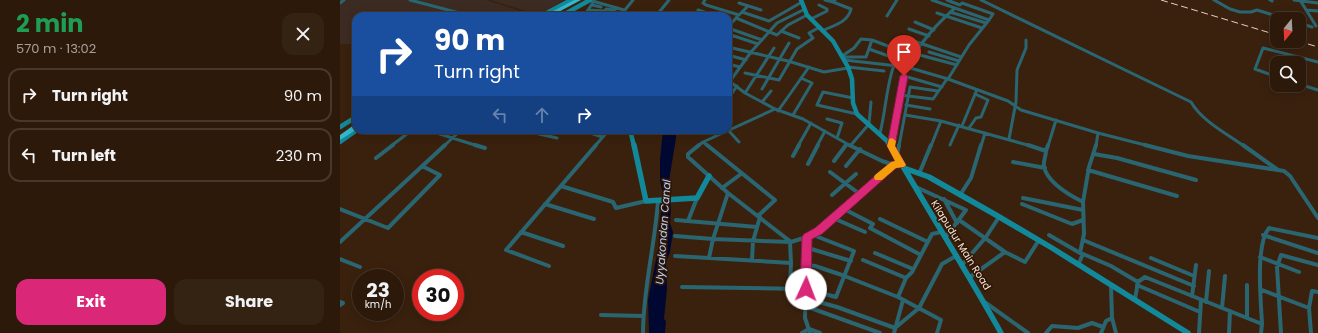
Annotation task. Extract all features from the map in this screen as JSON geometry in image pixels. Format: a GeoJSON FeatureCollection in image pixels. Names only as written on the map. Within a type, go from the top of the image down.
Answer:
{"type":"FeatureCollection","features":[{"type":"Feature","properties":{"kind":"highway"},"geometry":{"type":"LineString","coordinates":[[556,12],[578,0]]}},
{"type":"Feature","properties":{"kind":"highway"},"geometry":{"type":"LineString","coordinates":[[558,12],[584,0]]}},
{"type":"Feature","properties":{"kind":"highway"},"geometry":{"type":"LineString","coordinates":[[340,132],[352,124]]}},
{"type":"Feature","properties":{"kind":"highway"},"geometry":{"type":"LineString","coordinates":[[340,138],[352,130]]}},
{"type":"Feature","properties":{"kind":"main road"},"geometry":{"type":"LineString","coordinates":[[548,12],[571,0]]}},
{"type":"Feature","properties":{"kind":"main road"},"geometry":{"type":"LineString","coordinates":[[569,12],[591,1]]}},
{"type":"Feature","properties":{"kind":"main road"},"geometry":{"type":"LineString","coordinates":[[802,1],[809,17],[838,47],[848,67],[852,79],[852,98],[857,114]]}},
{"type":"Feature","properties":{"kind":"main road","name":"Kilapudur Main Road"},"geometry":{"type":"LineString","coordinates":[[857,114],[880,133],[891,146],[941,232],[986,303],[1001,333]]}},
{"type":"Feature","properties":{"kind":"main road"},"geometry":{"type":"LineString","coordinates":[[340,127],[352,120]]}},
{"type":"Feature","properties":{"kind":"main road"},"geometry":{"type":"LineString","coordinates":[[340,142],[352,134]]}},
{"type":"Feature","properties":{"kind":"main road"},"geometry":{"type":"LineString","coordinates":[[631,134],[646,202],[696,198],[710,176]]}},
{"type":"Feature","properties":{"kind":"main road"},"geometry":{"type":"LineString","coordinates":[[902,166],[960,195],[1039,240],[1188,333]]}},
{"type":"Feature","properties":{"kind":"street"},"geometry":{"type":"LineString","coordinates":[[340,3],[344,0]]}},
{"type":"Feature","properties":{"kind":"street"},"geometry":{"type":"LineString","coordinates":[[410,0],[455,12]]}},
{"type":"Feature","properties":{"kind":"street"},"geometry":{"type":"LineString","coordinates":[[623,11],[633,0]]}},
{"type":"Feature","properties":{"kind":"street"},"geometry":{"type":"LineString","coordinates":[[658,12],[669,0]]}},
{"type":"Feature","properties":{"kind":"street"},"geometry":{"type":"LineString","coordinates":[[745,73],[779,80],[797,49],[813,38],[809,33],[845,22],[851,9],[834,1],[825,0]]}},
{"type":"Feature","properties":{"kind":"street"},"geometry":{"type":"LineString","coordinates":[[887,16],[897,0]]}},
{"type":"Feature","properties":{"kind":"street"},"geometry":{"type":"LineString","coordinates":[[932,0],[989,20]]}},
{"type":"Feature","properties":{"kind":"street"},"geometry":{"type":"LineString","coordinates":[[900,95],[933,99],[948,79],[961,57],[993,14],[962,3],[960,5],[947,0]]}},
{"type":"Feature","properties":{"kind":"street"},"geometry":{"type":"LineString","coordinates":[[982,0],[1191,102],[1195,109],[1206,119],[1279,170],[1290,176],[1318,218]]}},
{"type":"Feature","properties":{"kind":"street"},"geometry":{"type":"LineString","coordinates":[[1214,0],[1241,14],[1249,14],[1256,10],[1270,14]]}},
{"type":"Feature","properties":{"kind":"street"},"geometry":{"type":"LineString","coordinates":[[1294,0],[1318,3]]}},
{"type":"Feature","properties":{"kind":"street"},"geometry":{"type":"LineString","coordinates":[[1300,0],[1316,26]]}},
{"type":"Feature","properties":{"kind":"street"},"geometry":{"type":"LineString","coordinates":[[592,5],[591,1],[629,12]]}},
{"type":"Feature","properties":{"kind":"street"},"geometry":{"type":"LineString","coordinates":[[704,1],[732,12]]}},
{"type":"Feature","properties":{"kind":"street"},"geometry":{"type":"LineString","coordinates":[[742,12],[769,21],[802,1]]}},
{"type":"Feature","properties":{"kind":"street"},"geometry":{"type":"LineString","coordinates":[[739,4],[761,10]]}},
{"type":"Feature","properties":{"kind":"street"},"geometry":{"type":"LineString","coordinates":[[592,5],[601,7]]}},
{"type":"Feature","properties":{"kind":"street"},"geometry":{"type":"LineString","coordinates":[[588,10],[592,5]]}},
{"type":"Feature","properties":{"kind":"street"},"geometry":{"type":"LineString","coordinates":[[736,18],[777,35],[793,22],[827,11],[827,9],[819,5]]}},
{"type":"Feature","properties":{"kind":"street"},"geometry":{"type":"LineString","coordinates":[[733,21],[748,6]]}},
{"type":"Feature","properties":{"kind":"street"},"geometry":{"type":"LineString","coordinates":[[588,10],[604,11],[606,9],[613,10],[618,8]]}},
{"type":"Feature","properties":{"kind":"street"},"geometry":{"type":"LineString","coordinates":[[891,146],[900,95],[908,63],[934,30],[955,8]]}},
{"type":"Feature","properties":{"kind":"street"},"geometry":{"type":"LineString","coordinates":[[732,78],[751,52],[779,21],[805,9]]}},
{"type":"Feature","properties":{"kind":"street"},"geometry":{"type":"LineString","coordinates":[[698,10],[704,12]]}},
{"type":"Feature","properties":{"kind":"street"},"geometry":{"type":"LineString","coordinates":[[1306,10],[1318,11]]}},
{"type":"Feature","properties":{"kind":"street"},"geometry":{"type":"LineString","coordinates":[[732,12],[739,15]]}},
{"type":"Feature","properties":{"kind":"street"},"geometry":{"type":"LineString","coordinates":[[950,12],[986,24]]}},
{"type":"Feature","properties":{"kind":"street"},"geometry":{"type":"LineString","coordinates":[[937,13],[982,28]]}},
{"type":"Feature","properties":{"kind":"street"},"geometry":{"type":"LineString","coordinates":[[916,22],[934,30]]}},
{"type":"Feature","properties":{"kind":"street"},"geometry":{"type":"LineString","coordinates":[[1306,25],[1312,27]]}},
{"type":"Feature","properties":{"kind":"street"},"geometry":{"type":"LineString","coordinates":[[909,28],[929,36]]}},
{"type":"Feature","properties":{"kind":"street"},"geometry":{"type":"LineString","coordinates":[[732,29],[762,40]]}},
{"type":"Feature","properties":{"kind":"street"},"geometry":{"type":"LineString","coordinates":[[781,31],[799,38]]}},
{"type":"Feature","properties":{"kind":"street"},"geometry":{"type":"LineString","coordinates":[[733,36],[758,44]]}},
{"type":"Feature","properties":{"kind":"street"},"geometry":{"type":"LineString","coordinates":[[843,58],[854,48],[861,38],[872,40],[915,55],[958,63]]}},
{"type":"Feature","properties":{"kind":"street"},"geometry":{"type":"LineString","coordinates":[[905,38],[961,57]]}},
{"type":"Feature","properties":{"kind":"street"},"geometry":{"type":"LineString","coordinates":[[843,58],[866,57],[872,40]]}},
{"type":"Feature","properties":{"kind":"street"},"geometry":{"type":"LineString","coordinates":[[1009,139],[1015,107],[1017,70],[1026,48],[1026,40]]}},
{"type":"Feature","properties":{"kind":"street"},"geometry":{"type":"LineString","coordinates":[[762,89],[789,43]]}},
{"type":"Feature","properties":{"kind":"street"},"geometry":{"type":"LineString","coordinates":[[732,48],[791,61],[826,72],[848,67],[884,71]]}},
{"type":"Feature","properties":{"kind":"street"},"geometry":{"type":"LineString","coordinates":[[745,93],[774,48]]}},
{"type":"Feature","properties":{"kind":"street"},"geometry":{"type":"LineString","coordinates":[[1270,74],[1255,69],[1263,48],[1294,56]]}},
{"type":"Feature","properties":{"kind":"street"},"geometry":{"type":"LineString","coordinates":[[869,49],[908,63]]}},
{"type":"Feature","properties":{"kind":"street"},"geometry":{"type":"LineString","coordinates":[[929,52],[958,63]]}},
{"type":"Feature","properties":{"kind":"street"},"geometry":{"type":"LineString","coordinates":[[732,56],[746,60]]}},
{"type":"Feature","properties":{"kind":"street"},"geometry":{"type":"LineString","coordinates":[[843,58],[894,65],[948,79],[1008,101],[1021,110],[1098,133],[1188,156],[1279,170]]}},
{"type":"Feature","properties":{"kind":"street"},"geometry":{"type":"LineString","coordinates":[[1306,59],[1318,62]]}},
{"type":"Feature","properties":{"kind":"street"},"geometry":{"type":"LineString","coordinates":[[732,65],[740,67]]}},
{"type":"Feature","properties":{"kind":"street"},"geometry":{"type":"LineString","coordinates":[[880,133],[883,122],[888,81],[894,65]]}},
{"type":"Feature","properties":{"kind":"street"},"geometry":{"type":"LineString","coordinates":[[732,130],[777,110],[809,67]]}},
{"type":"Feature","properties":{"kind":"street"},"geometry":{"type":"LineString","coordinates":[[904,76],[942,86]]}},
{"type":"Feature","properties":{"kind":"street"},"geometry":{"type":"LineString","coordinates":[[793,115],[812,83],[801,78]]}},
{"type":"Feature","properties":{"kind":"street"},"geometry":{"type":"LineString","coordinates":[[732,84],[745,93],[777,110],[793,115],[810,123],[849,145],[882,161],[902,166]]}},
{"type":"Feature","properties":{"kind":"street"},"geometry":{"type":"LineString","coordinates":[[732,92],[736,86]]}},
{"type":"Feature","properties":{"kind":"street"},"geometry":{"type":"LineString","coordinates":[[1306,86],[1318,90]]}},
{"type":"Feature","properties":{"kind":"street"},"geometry":{"type":"LineString","coordinates":[[897,156],[910,87],[938,91]]}},
{"type":"Feature","properties":{"kind":"street"},"geometry":{"type":"LineString","coordinates":[[950,145],[977,89]]}},
{"type":"Feature","properties":{"kind":"street"},"geometry":{"type":"LineString","coordinates":[[762,102],[771,91]]}},
{"type":"Feature","properties":{"kind":"street"},"geometry":{"type":"LineString","coordinates":[[852,98],[823,92],[818,106],[857,114]]}},
{"type":"Feature","properties":{"kind":"street"},"geometry":{"type":"LineString","coordinates":[[969,128],[976,118],[981,117],[988,100],[975,94]]}},
{"type":"Feature","properties":{"kind":"street"},"geometry":{"type":"LineString","coordinates":[[834,160],[869,124],[871,102]]}},
{"type":"Feature","properties":{"kind":"street"},"geometry":{"type":"LineString","coordinates":[[906,105],[930,109]]}},
{"type":"Feature","properties":{"kind":"street"},"geometry":{"type":"LineString","coordinates":[[905,114],[969,128],[1046,151]]}},
{"type":"Feature","properties":{"kind":"street"},"geometry":{"type":"LineString","coordinates":[[827,119],[842,123],[837,138]]}},
{"type":"Feature","properties":{"kind":"street"},"geometry":{"type":"LineString","coordinates":[[1056,120],[1046,151],[1044,165],[1049,175],[1064,191],[1083,202]]}},
{"type":"Feature","properties":{"kind":"street"},"geometry":{"type":"LineString","coordinates":[[919,174],[942,121]]}},
{"type":"Feature","properties":{"kind":"street"},"geometry":{"type":"LineString","coordinates":[[793,156],[810,123]]}},
{"type":"Feature","properties":{"kind":"street"},"geometry":{"type":"LineString","coordinates":[[808,164],[826,131]]}},
{"type":"Feature","properties":{"kind":"street"},"geometry":{"type":"LineString","coordinates":[[960,195],[970,178],[984,133]]}},
{"type":"Feature","properties":{"kind":"street"},"geometry":{"type":"LineString","coordinates":[[1078,265],[1083,240],[1083,202],[1088,170],[1094,154],[1098,133]]}},
{"type":"Feature","properties":{"kind":"street"},"geometry":{"type":"LineString","coordinates":[[376,158],[407,134]]}},
{"type":"Feature","properties":{"kind":"street"},"geometry":{"type":"LineString","coordinates":[[438,134],[484,148]]}},
{"type":"Feature","properties":{"kind":"street"},"geometry":{"type":"LineString","coordinates":[[340,242],[457,134]]}},
{"type":"Feature","properties":{"kind":"street"},"geometry":{"type":"LineString","coordinates":[[539,134],[557,138]]}},
{"type":"Feature","properties":{"kind":"street"},"geometry":{"type":"LineString","coordinates":[[593,134],[602,137]]}},
{"type":"Feature","properties":{"kind":"street"},"geometry":{"type":"LineString","coordinates":[[549,266],[506,250],[605,134]]}},
{"type":"Feature","properties":{"kind":"street"},"geometry":{"type":"LineString","coordinates":[[722,134],[703,142],[688,154],[688,157],[722,188],[790,242],[790,289]]}},
{"type":"Feature","properties":{"kind":"street"},"geometry":{"type":"LineString","coordinates":[[732,134],[739,142]]}},
{"type":"Feature","properties":{"kind":"street"},"geometry":{"type":"LineString","coordinates":[[703,142],[740,174],[775,200],[759,216],[752,260]]}},
{"type":"Feature","properties":{"kind":"street"},"geometry":{"type":"LineString","coordinates":[[846,166],[860,150]]}},
{"type":"Feature","properties":{"kind":"street"},"geometry":{"type":"LineString","coordinates":[[1094,154],[1117,158],[1196,180]]}},
{"type":"Feature","properties":{"kind":"street"},"geometry":{"type":"LineString","coordinates":[[1013,162],[1045,168]]}},
{"type":"Feature","properties":{"kind":"street"},"geometry":{"type":"LineString","coordinates":[[675,236],[790,242],[807,237],[813,235],[894,165]]}},
{"type":"Feature","properties":{"kind":"street"},"geometry":{"type":"LineString","coordinates":[[340,209],[366,218],[388,228],[440,175],[422,166]]}},
{"type":"Feature","properties":{"kind":"street"},"geometry":{"type":"LineString","coordinates":[[1088,170],[1177,196]]}},
{"type":"Feature","properties":{"kind":"street"},"geometry":{"type":"LineString","coordinates":[[830,172],[861,194]]}},
{"type":"Feature","properties":{"kind":"street"},"geometry":{"type":"LineString","coordinates":[[722,188],[740,174]]}},
{"type":"Feature","properties":{"kind":"street"},"geometry":{"type":"LineString","coordinates":[[832,195],[856,174]]}},
{"type":"Feature","properties":{"kind":"street"},"geometry":{"type":"LineString","coordinates":[[561,186],[613,202],[616,208],[646,202]]}},
{"type":"Feature","properties":{"kind":"street"},"geometry":{"type":"LineString","coordinates":[[916,187],[944,198],[966,210],[945,238]]}},
{"type":"Feature","properties":{"kind":"street"},"geometry":{"type":"LineString","coordinates":[[709,258],[713,239],[728,193]]}},
{"type":"Feature","properties":{"kind":"street"},"geometry":{"type":"LineString","coordinates":[[688,221],[696,198]]}},
{"type":"Feature","properties":{"kind":"street"},"geometry":{"type":"LineString","coordinates":[[944,198],[958,222],[986,238],[1004,252],[1025,262],[1039,240]]}},
{"type":"Feature","properties":{"kind":"street"},"geometry":{"type":"LineString","coordinates":[[1023,198],[1083,210]]}},
{"type":"Feature","properties":{"kind":"street"},"geometry":{"type":"LineString","coordinates":[[643,333],[643,316],[656,231],[658,201]]}},
{"type":"Feature","properties":{"kind":"street"},"geometry":{"type":"LineString","coordinates":[[545,204],[594,219]]}},
{"type":"Feature","properties":{"kind":"street"},"geometry":{"type":"LineString","coordinates":[[1022,204],[1072,224],[1083,220]]}},
{"type":"Feature","properties":{"kind":"street"},"geometry":{"type":"LineString","coordinates":[[844,209],[873,224],[870,228],[921,255]]}},
{"type":"Feature","properties":{"kind":"street"},"geometry":{"type":"LineString","coordinates":[[962,265],[986,238],[999,217]]}},
{"type":"Feature","properties":{"kind":"street"},"geometry":{"type":"LineString","coordinates":[[833,218],[865,232]]}},
{"type":"Feature","properties":{"kind":"street"},"geometry":{"type":"LineString","coordinates":[[880,219],[928,242]]}},
{"type":"Feature","properties":{"kind":"street"},"geometry":{"type":"LineString","coordinates":[[676,220],[757,227]]}},
{"type":"Feature","properties":{"kind":"street"},"geometry":{"type":"LineString","coordinates":[[1267,333],[1261,332],[1262,290],[1260,257],[1263,235],[1266,228],[1318,238]]}},
{"type":"Feature","properties":{"kind":"street"},"geometry":{"type":"LineString","coordinates":[[521,232],[563,246]]}},
{"type":"Feature","properties":{"kind":"street"},"geometry":{"type":"LineString","coordinates":[[898,297],[906,278],[913,269],[932,234],[941,232]]}},
{"type":"Feature","properties":{"kind":"street"},"geometry":{"type":"LineString","coordinates":[[682,287],[806,289],[836,297],[854,253],[853,250],[813,235]]}},
{"type":"Feature","properties":{"kind":"street"},"geometry":{"type":"LineString","coordinates":[[1049,235],[1081,253],[1111,266],[1138,284],[1200,312]]}},
{"type":"Feature","properties":{"kind":"street"},"geometry":{"type":"LineString","coordinates":[[1263,235],[1318,253]]}},
{"type":"Feature","properties":{"kind":"street"},"geometry":{"type":"LineString","coordinates":[[807,237],[808,248],[805,318],[810,331]]}},
{"type":"Feature","properties":{"kind":"street"},"geometry":{"type":"LineString","coordinates":[[1083,240],[1194,286]]}},
{"type":"Feature","properties":{"kind":"street"},"geometry":{"type":"LineString","coordinates":[[808,248],[851,261]]}},
{"type":"Feature","properties":{"kind":"street"},"geometry":{"type":"LineString","coordinates":[[970,277],[1004,252]]}},
{"type":"Feature","properties":{"kind":"street"},"geometry":{"type":"LineString","coordinates":[[875,253],[913,269]]}},
{"type":"Feature","properties":{"kind":"street"},"geometry":{"type":"LineString","coordinates":[[1281,333],[1278,264],[1283,255],[1318,265]]}},
{"type":"Feature","properties":{"kind":"street"},"geometry":{"type":"LineString","coordinates":[[675,256],[791,263]]}},
{"type":"Feature","properties":{"kind":"street"},"geometry":{"type":"LineString","coordinates":[[894,331],[919,308],[942,264],[956,256]]}},
{"type":"Feature","properties":{"kind":"street"},"geometry":{"type":"LineString","coordinates":[[1260,257],[1298,272]]}},
{"type":"Feature","properties":{"kind":"street"},"geometry":{"type":"LineString","coordinates":[[1151,258],[1194,276]]}},
{"type":"Feature","properties":{"kind":"street"},"geometry":{"type":"LineString","coordinates":[[340,259],[360,267]]}},
{"type":"Feature","properties":{"kind":"street"},"geometry":{"type":"LineString","coordinates":[[863,260],[906,278]]}},
{"type":"Feature","properties":{"kind":"street"},"geometry":{"type":"LineString","coordinates":[[807,265],[815,266],[898,297],[941,320],[937,333]]}},
{"type":"Feature","properties":{"kind":"street"},"geometry":{"type":"LineString","coordinates":[[1192,296],[1196,265]]}},
{"type":"Feature","properties":{"kind":"street"},"geometry":{"type":"LineString","coordinates":[[1206,302],[1210,271]]}},
{"type":"Feature","properties":{"kind":"street"},"geometry":{"type":"LineString","coordinates":[[1222,308],[1225,276]]}},
{"type":"Feature","properties":{"kind":"street"},"geometry":{"type":"LineString","coordinates":[[1135,299],[1138,284],[1141,278],[1145,277],[1262,324]]}},
{"type":"Feature","properties":{"kind":"street"},"geometry":{"type":"LineString","coordinates":[[1247,284],[1247,318]]}},
{"type":"Feature","properties":{"kind":"street"},"geometry":{"type":"LineString","coordinates":[[1111,285],[1112,318],[1116,333]]}},
{"type":"Feature","properties":{"kind":"street"},"geometry":{"type":"LineString","coordinates":[[1262,290],[1309,308]]}},
{"type":"Feature","properties":{"kind":"street"},"geometry":{"type":"LineString","coordinates":[[1311,333],[1309,308],[1312,291],[1318,292]]}},
{"type":"Feature","properties":{"kind":"street"},"geometry":{"type":"LineString","coordinates":[[805,298],[837,307],[894,331]]}},
{"type":"Feature","properties":{"kind":"street"},"geometry":{"type":"LineString","coordinates":[[894,331],[903,300]]}},
{"type":"Feature","properties":{"kind":"street"},"geometry":{"type":"LineString","coordinates":[[1198,333],[1201,300]]}},
{"type":"Feature","properties":{"kind":"street"},"geometry":{"type":"LineString","coordinates":[[340,302],[343,303],[340,305]]}},
{"type":"Feature","properties":{"kind":"street"},"geometry":{"type":"LineString","coordinates":[[986,303],[1028,333]]}},
{"type":"Feature","properties":{"kind":"street"},"geometry":{"type":"LineString","coordinates":[[805,306],[880,333]]}},
{"type":"Feature","properties":{"kind":"street"},"geometry":{"type":"LineString","coordinates":[[1229,333],[1230,311]]}},
{"type":"Feature","properties":{"kind":"street"},"geometry":{"type":"LineString","coordinates":[[601,315],[643,316]]}},
{"type":"Feature","properties":{"kind":"street"},"geometry":{"type":"LineString","coordinates":[[1100,333],[1106,321],[1112,318]]}},
{"type":"Feature","properties":{"kind":"street"},"geometry":{"type":"LineString","coordinates":[[1046,333],[1052,326],[1077,332],[1085,330],[1092,324],[1103,327]]}},
{"type":"Feature","properties":{"kind":"street"},"geometry":{"type":"LineString","coordinates":[[802,333],[810,331],[820,333]]}},
{"type":"Feature","properties":{"kind":"shaded area"},"geometry":{"type":"Polygon","coordinates":[[[340,0],[486,0],[524,12],[352,12],[352,44],[340,44],[340,0]]]}},
{"type":"Feature","properties":{"kind":"shaded area"},"geometry":{"type":"Polygon","coordinates":[[[491,0],[564,0],[544,12],[529,12],[491,0]]]}},
{"type":"Feature","properties":{"kind":"water","name":"Uyyakondan Canal"},"geometry":{"type":"Polygon","coordinates":[[[663,134],[676,134],[668,187],[671,209],[670,223],[673,232],[670,252],[666,262],[667,289],[664,319],[666,321],[665,333],[649,333],[648,300],[659,245],[659,229],[663,195],[660,180],[663,134]]]}},
{"type":"Feature","properties":{"kind":"railway"},"geometry":{"type":"LineString","coordinates":[[1161,0],[1270,33]]}},
{"type":"Feature","properties":{"kind":"railway"},"geometry":{"type":"LineString","coordinates":[[1306,43],[1318,47]]}},
{"type":"Feature","properties":{"kind":"slow traffic"},"geometry":{"type":"LineString","coordinates":[[878,177],[894,165],[901,165],[891,146],[892,141]]}},
{"type":"Feature","properties":{"kind":"route"},"geometry":{"type":"LineString","coordinates":[[806,289],[808,248],[807,237],[819,231],[894,165],[901,165],[891,146],[904,76]]}}]}
